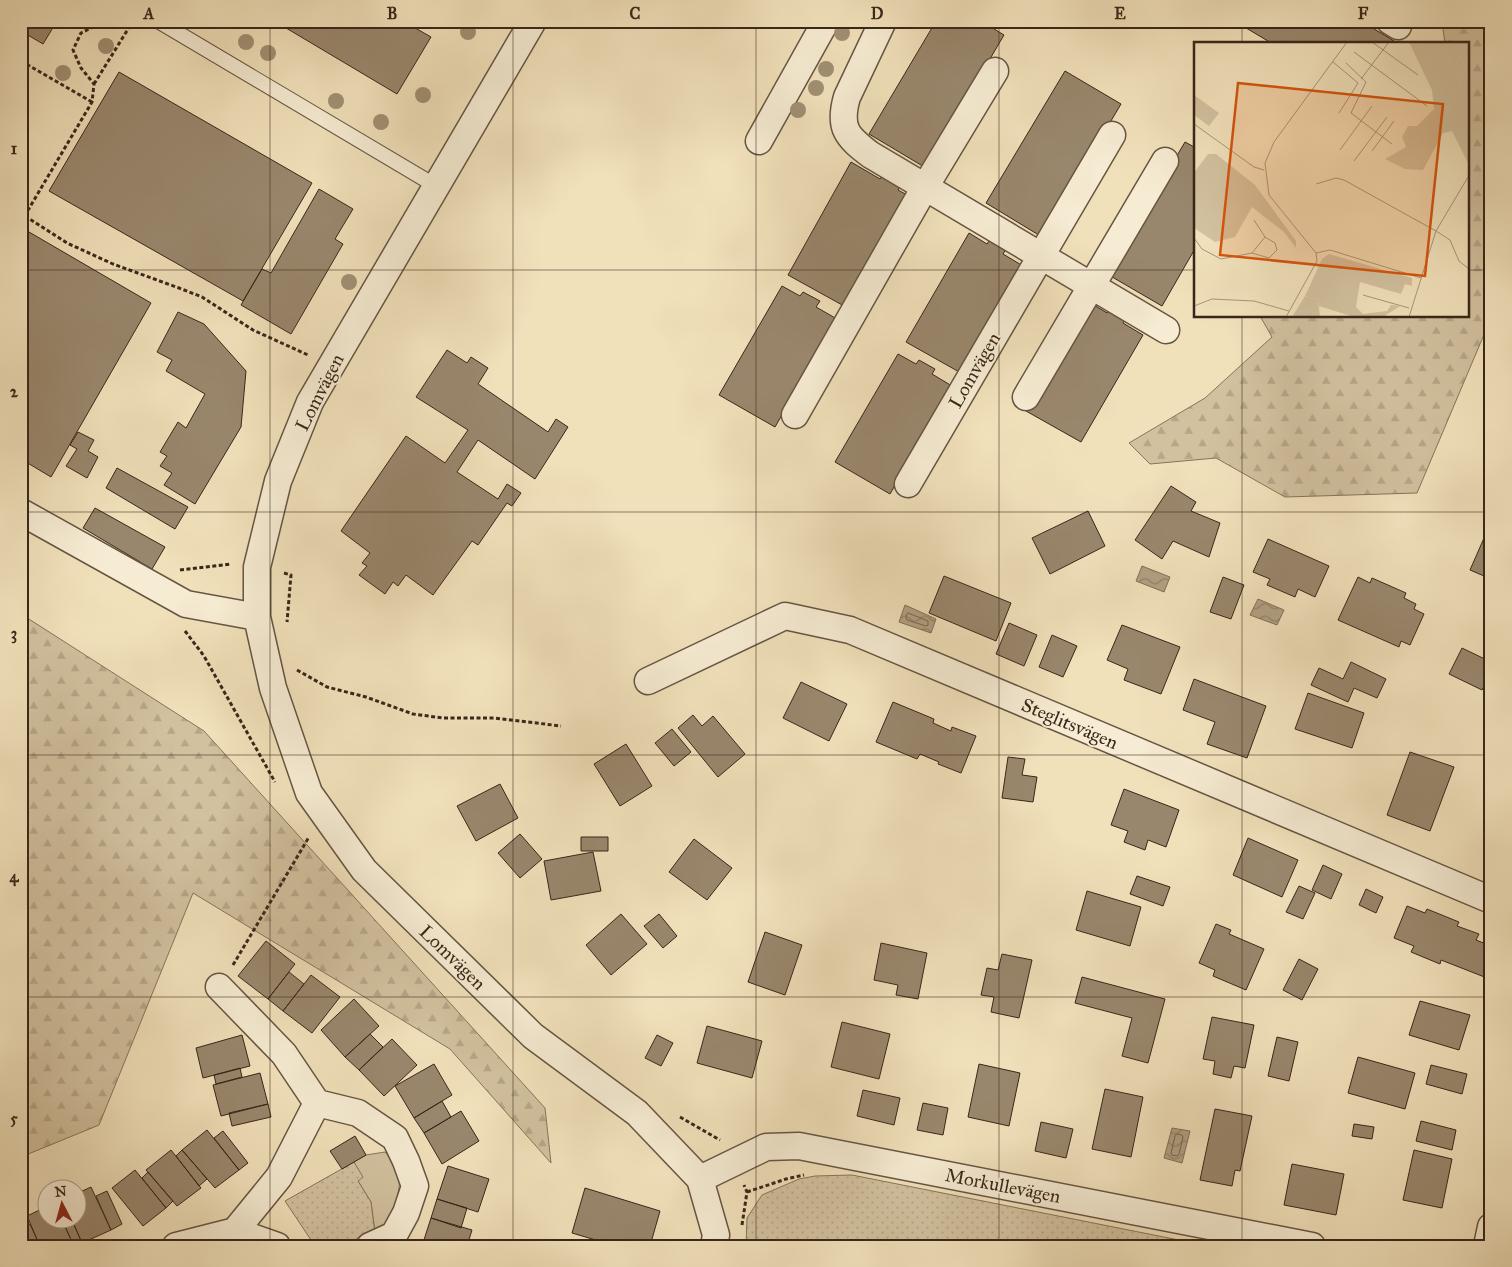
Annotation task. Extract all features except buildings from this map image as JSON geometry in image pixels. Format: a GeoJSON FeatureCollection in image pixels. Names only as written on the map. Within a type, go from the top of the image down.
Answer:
{"type":"FeatureCollection","features":[{"type":"Feature","properties":{"kind":"street","name":"Lomvägen"},"geometry":{"type":"LineString","coordinates":[[533,21],[310,402],[278,481],[257,567],[257,617],[273,688],[309,792],[364,870],[534,1036],[637,1112],[700,1180],[716,1236],[714,1246]]}},
{"type":"Feature","properties":{"kind":"street"},"geometry":{"type":"LineString","coordinates":[[759,141],[826,21]]}},
{"type":"Feature","properties":{"kind":"street"},"geometry":{"type":"LineString","coordinates":[[883,21],[847,97],[843,110],[846,131],[854,143],[1166,330]]}},
{"type":"Feature","properties":{"kind":"street"},"geometry":{"type":"LineString","coordinates":[[795,416],[925,187],[995,71]]}},
{"type":"Feature","properties":{"kind":"street","name":"Lomvägen"},"geometry":{"type":"LineString","coordinates":[[908,484],[1112,135]]}},
{"type":"Feature","properties":{"kind":"street"},"geometry":{"type":"LineString","coordinates":[[1026,397],[1165,161]]}},
{"type":"Feature","properties":{"kind":"street"},"geometry":{"type":"LineString","coordinates":[[21,512],[186,604],[257,617]]}},
{"type":"Feature","properties":{"kind":"street","name":"Steglitsvägen"},"geometry":{"type":"LineString","coordinates":[[648,681],[785,616],[850,630],[1491,900]]}},
{"type":"Feature","properties":{"kind":"street"},"geometry":{"type":"LineString","coordinates":[[219,987],[284,1054],[317,1103],[358,1113],[395,1138],[415,1186],[406,1213],[394,1236],[370,1246]]}},
{"type":"Feature","properties":{"kind":"street"},"geometry":{"type":"LineString","coordinates":[[176,1246],[236,1230],[279,1177],[317,1103]]}},
{"type":"Feature","properties":{"kind":"street","name":"Morkullevägen"},"geometry":{"type":"LineString","coordinates":[[700,1180],[766,1147],[799,1146],[1312,1246]]}},
{"type":"Feature","properties":{"kind":"street"},"geometry":{"type":"LineString","coordinates":[[1487,1246],[1491,1228]]}},
{"type":"Feature","properties":{"kind":"street"},"geometry":{"type":"LineString","coordinates":[[236,1230],[277,1246]]}},
{"type":"Feature","properties":{"kind":"lane"},"geometry":{"type":"LineString","coordinates":[[158,21],[436,186]]}},
{"type":"Feature","properties":{"kind":"path"},"geometry":{"type":"LineString","coordinates":[[94,84],[81,68],[73,50],[81,33],[95,26],[117,21]]}},
{"type":"Feature","properties":{"kind":"path"},"geometry":{"type":"LineString","coordinates":[[21,222],[92,102],[94,84],[133,21]]}},
{"type":"Feature","properties":{"kind":"path"},"geometry":{"type":"LineString","coordinates":[[21,60],[92,102]]}},
{"type":"Feature","properties":{"kind":"path"},"geometry":{"type":"LineString","coordinates":[[25,216],[67,243],[113,264],[202,297],[252,330],[332,365]]}},
{"type":"Feature","properties":{"kind":"path"},"geometry":{"type":"LineString","coordinates":[[257,567],[291,575],[287,623]]}},
{"type":"Feature","properties":{"kind":"path"},"geometry":{"type":"LineString","coordinates":[[186,570],[185,632],[204,656],[278,786]]}},
{"type":"Feature","properties":{"kind":"path"},"geometry":{"type":"LineString","coordinates":[[296,677],[295,669],[327,687],[366,697],[413,714],[443,718],[494,718],[561,726]]}},
{"type":"Feature","properties":{"kind":"path"},"geometry":{"type":"LineString","coordinates":[[219,987],[312,832]]}},
{"type":"Feature","properties":{"kind":"path"},"geometry":{"type":"LineString","coordinates":[[677,1116],[719,1139],[734,1163],[747,1192],[742,1227]]}},
{"type":"Feature","properties":{"kind":"green space"},"geometry":{"type":"Polygon","coordinates":[[[1442,21],[1491,21],[1491,318],[1417,493],[1285,497],[1216,458],[1150,464],[1129,443],[1205,398],[1272,337],[1261,318],[1470,318],[1470,42],[1445,42],[1442,21]]]}},
{"type":"Feature","properties":{"kind":"green space"},"geometry":{"type":"Polygon","coordinates":[[[21,614],[204,731],[545,1108],[551,1163],[450,1049],[193,893],[99,1125],[21,1157],[21,614]]]}},
{"type":"Feature","properties":{"kind":"green space"},"geometry":{"type":"Polygon","coordinates":[[[385,1152],[394,1164],[400,1181],[396,1202],[388,1222],[375,1233],[371,1202],[358,1181],[354,1162],[366,1155],[385,1152]]]}},
{"type":"Feature","properties":{"kind":"green space"},"geometry":{"type":"Polygon","coordinates":[[[354,1162],[363,1177],[358,1181],[371,1202],[375,1233],[345,1243],[315,1246],[285,1201],[354,1162]]]}},
{"type":"Feature","properties":{"kind":"green space"},"geometry":{"type":"Polygon","coordinates":[[[852,1175],[1209,1246],[746,1246],[747,1218],[762,1195],[799,1179],[815,1176],[852,1175]]]}},
{"type":"Feature","properties":{"kind":"water"},"geometry":{"type":"Polygon","coordinates":[[[1142,566],[1170,577],[1164,592],[1136,581],[1142,566]]]}},
{"type":"Feature","properties":{"kind":"water"},"geometry":{"type":"Polygon","coordinates":[[[1258,599],[1284,610],[1277,625],[1250,615],[1258,599]]]}},
{"type":"Feature","properties":{"kind":"water"},"geometry":{"type":"Polygon","coordinates":[[[905,605],[936,619],[931,633],[899,622],[905,605]]]}},
{"type":"Feature","properties":{"kind":"water"},"geometry":{"type":"Polygon","coordinates":[[[1172,1128],[1190,1131],[1182,1163],[1164,1158],[1172,1128]]]}}]}
